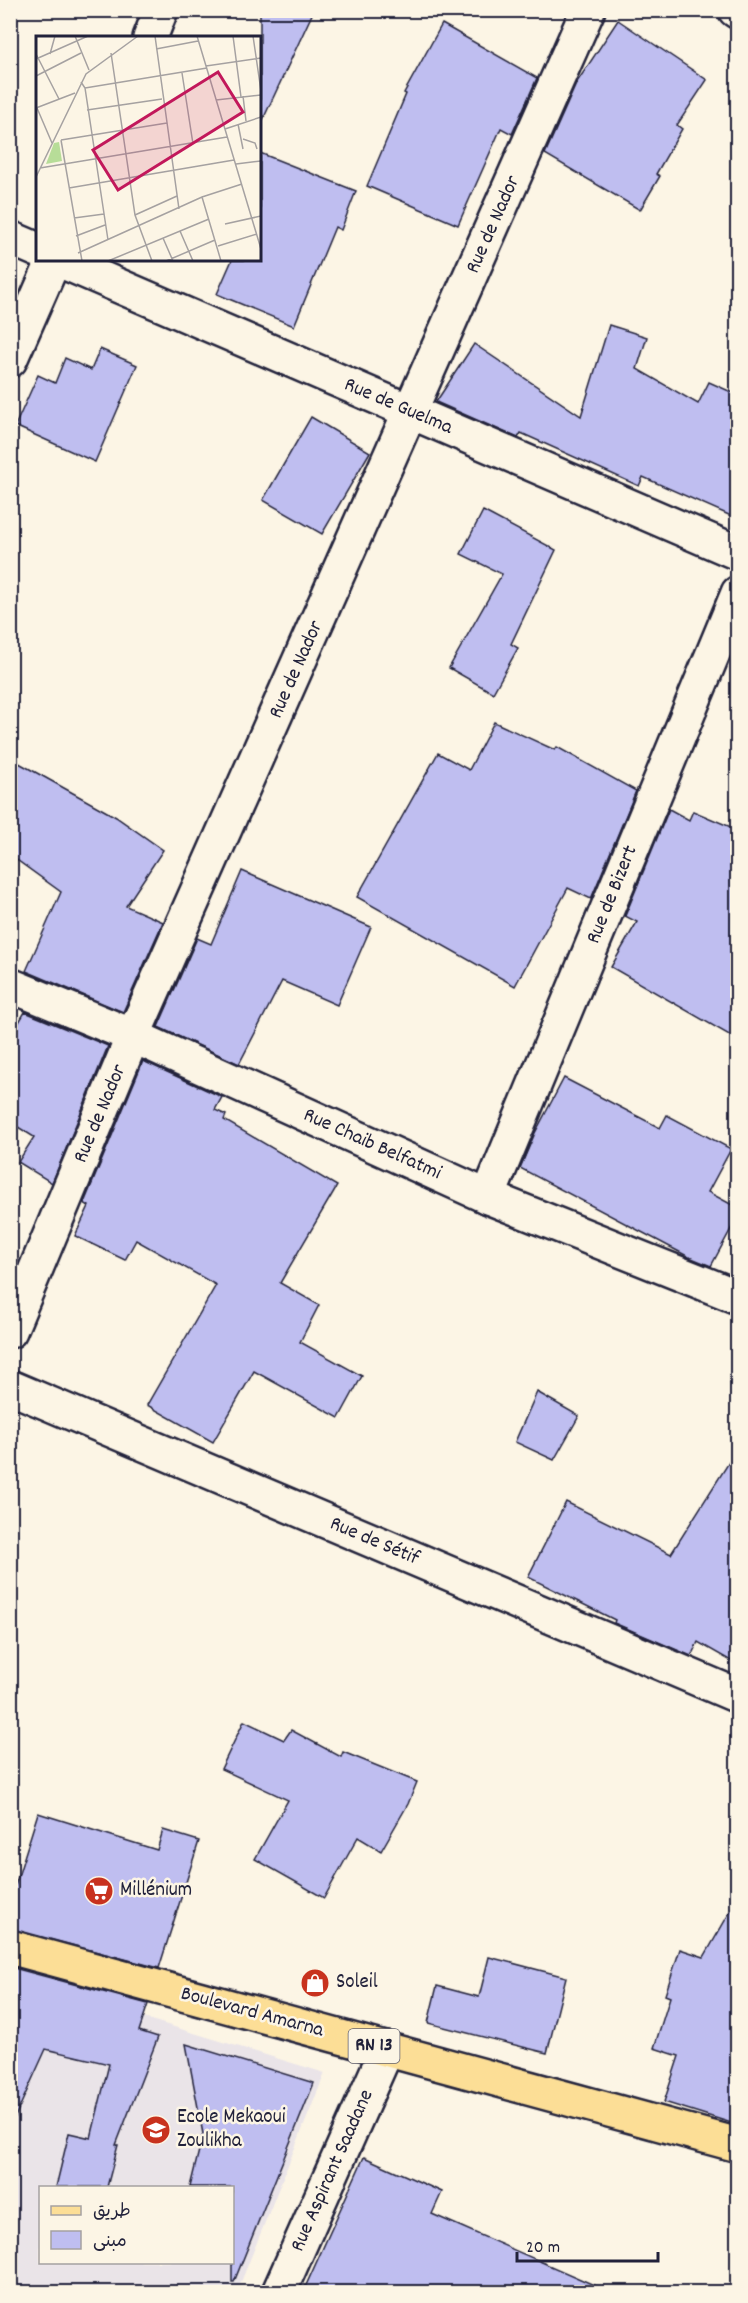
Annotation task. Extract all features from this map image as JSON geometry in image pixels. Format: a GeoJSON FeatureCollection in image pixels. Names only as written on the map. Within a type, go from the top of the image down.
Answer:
{"type":"FeatureCollection","features":[{"type":"Feature","properties":{"kind":"main road","name":"Boulevard Amarna"},"geometry":{"type":"LineString","coordinates":[[10,1947],[738,2145]]}},
{"type":"Feature","properties":{"kind":"street"},"geometry":{"type":"LineString","coordinates":[[151,36],[161,10]]}},
{"type":"Feature","properties":{"kind":"street","name":"Rue de Nador"},"geometry":{"type":"LineString","coordinates":[[10,1331],[134,1036],[588,10]]}},
{"type":"Feature","properties":{"kind":"street"},"geometry":{"type":"LineString","coordinates":[[10,238],[36,249]]}},
{"type":"Feature","properties":{"kind":"street"},"geometry":{"type":"LineString","coordinates":[[10,360],[54,261]]}},
{"type":"Feature","properties":{"kind":"street","name":"Rue de Guelma"},"geometry":{"type":"LineString","coordinates":[[61,261],[738,553]]}},
{"type":"Feature","properties":{"kind":"street","name":"Rue de Bizert"},"geometry":{"type":"LineString","coordinates":[[488,1197],[738,593]]}},
{"type":"Feature","properties":{"kind":"street","name":"Rue Chaib Belfatmi"},"geometry":{"type":"LineString","coordinates":[[10,985],[134,1036],[488,1197],[738,1297]]}},
{"type":"Feature","properties":{"kind":"street","name":"Rue de Sétif"},"geometry":{"type":"LineString","coordinates":[[10,1387],[738,1696]]}},
{"type":"Feature","properties":{"kind":"street","name":"Rue Aspirant Saadane"},"geometry":{"type":"LineString","coordinates":[[279,2292],[387,2049]]}},
{"type":"Feature","properties":{"kind":"shaded area","name":"Ecole Mekaoui Zoulikha"},"geometry":{"type":"Polygon","coordinates":[[[10,1977],[325,2073],[237,2292],[11,2292],[10,1977]]]}},
{"type":"Feature","properties":{"kind":"building"},"geometry":{"type":"Polygon","coordinates":[[[260,10],[314,10],[261,124],[261,36],[260,10]]]}},
{"type":"Feature","properties":{"kind":"building"},"geometry":{"type":"Polygon","coordinates":[[[618,20],[707,80],[677,125],[682,129],[656,174],[660,176],[640,210],[545,154],[577,82],[618,20]]]}},
{"type":"Feature","properties":{"kind":"building"},"geometry":{"type":"Polygon","coordinates":[[[442,24],[537,78],[512,134],[501,128],[458,225],[367,186],[406,94],[404,93],[442,24]]]}},
{"type":"Feature","properties":{"kind":"building"},"geometry":{"type":"Polygon","coordinates":[[[261,153],[356,191],[341,230],[335,227],[294,326],[217,294],[232,261],[261,261],[261,153]]]}},
{"type":"Feature","properties":{"kind":"building"},"geometry":{"type":"Polygon","coordinates":[[[609,325],[647,337],[637,369],[698,404],[709,382],[738,395],[738,519],[643,477],[639,486],[521,433],[518,438],[436,402],[474,344],[581,416],[609,325]]]}},
{"type":"Feature","properties":{"kind":"building"},"geometry":{"type":"Polygon","coordinates":[[[100,349],[137,365],[95,462],[15,426],[38,375],[55,383],[65,358],[91,370],[100,349]]]}},
{"type":"Feature","properties":{"kind":"building"},"geometry":{"type":"Polygon","coordinates":[[[311,417],[370,452],[322,534],[263,500],[311,417]]]}},
{"type":"Feature","properties":{"kind":"building"},"geometry":{"type":"Polygon","coordinates":[[[483,511],[556,550],[511,644],[518,648],[493,693],[449,668],[502,574],[461,554],[483,511]]]}},
{"type":"Feature","properties":{"kind":"building"},"geometry":{"type":"Polygon","coordinates":[[[494,722],[555,750],[557,747],[636,791],[591,899],[568,888],[515,986],[357,897],[438,753],[469,770],[494,722]]]}},
{"type":"Feature","properties":{"kind":"building"},"geometry":{"type":"Polygon","coordinates":[[[10,758],[116,817],[163,850],[126,906],[163,922],[123,1012],[26,971],[61,892],[10,855],[10,758]]]}},
{"type":"Feature","properties":{"kind":"building"},"geometry":{"type":"Polygon","coordinates":[[[669,809],[689,820],[693,811],[738,830],[738,1040],[611,967],[637,922],[625,916],[669,809]]]}},
{"type":"Feature","properties":{"kind":"building"},"geometry":{"type":"Polygon","coordinates":[[[242,871],[371,927],[337,1005],[282,981],[239,1064],[158,1027],[197,938],[211,944],[242,871]]]}},
{"type":"Feature","properties":{"kind":"building"},"geometry":{"type":"Polygon","coordinates":[[[25,1012],[108,1046],[52,1183],[18,1162],[34,1137],[10,1122],[10,1037],[25,1012]]]}},
{"type":"Feature","properties":{"kind":"building"},"geometry":{"type":"Polygon","coordinates":[[[143,1061],[222,1097],[215,1110],[226,1115],[224,1120],[337,1186],[280,1283],[319,1305],[300,1342],[362,1376],[339,1418],[254,1371],[213,1442],[147,1405],[216,1285],[136,1240],[125,1260],[75,1236],[89,1206],[84,1203],[143,1061]]]}},
{"type":"Feature","properties":{"kind":"building"},"geometry":{"type":"Polygon","coordinates":[[[564,1078],[660,1128],[667,1115],[731,1149],[708,1192],[738,1208],[738,1216],[711,1266],[689,1257],[520,1168],[535,1133],[564,1078]]]}},
{"type":"Feature","properties":{"kind":"building"},"geometry":{"type":"Polygon","coordinates":[[[537,1392],[579,1416],[554,1460],[515,1442],[537,1392]]]}},
{"type":"Feature","properties":{"kind":"building"},"geometry":{"type":"Polygon","coordinates":[[[738,1448],[738,1665],[698,1642],[691,1656],[614,1623],[615,1620],[528,1577],[566,1502],[671,1554],[738,1448]]]}},
{"type":"Feature","properties":{"kind":"building"},"geometry":{"type":"Polygon","coordinates":[[[244,1721],[284,1740],[291,1730],[341,1757],[343,1752],[417,1782],[408,1804],[381,1851],[358,1837],[324,1898],[255,1859],[288,1800],[221,1769],[244,1721]]]}},
{"type":"Feature","properties":{"kind":"building","name":"Millénium"},"geometry":{"type":"Polygon","coordinates":[[[38,1813],[157,1850],[163,1830],[199,1841],[159,1968],[10,1929],[10,1902],[38,1813]]]}},
{"type":"Feature","properties":{"kind":"building"},"geometry":{"type":"Polygon","coordinates":[[[738,1898],[738,2125],[664,2102],[679,2056],[654,2048],[670,1997],[665,1995],[680,1949],[704,1957],[738,1898]]]}},
{"type":"Feature","properties":{"kind":"building"},"geometry":{"type":"Polygon","coordinates":[[[489,1957],[566,1977],[547,2053],[428,2023],[437,1986],[479,1997],[489,1957]]]}},
{"type":"Feature","properties":{"kind":"building"},"geometry":{"type":"Polygon","coordinates":[[[10,1967],[148,2004],[139,2031],[158,2037],[116,2145],[118,2145],[107,2186],[56,2186],[69,2133],[91,2138],[109,2064],[46,2049],[10,2128],[10,1967]]]}},
{"type":"Feature","properties":{"kind":"building"},"geometry":{"type":"Polygon","coordinates":[[[186,2044],[314,2083],[234,2282],[232,2282],[232,2264],[234,2264],[234,2186],[190,2186],[203,2134],[186,2044]]]}},
{"type":"Feature","properties":{"kind":"building"},"geometry":{"type":"Polygon","coordinates":[[[364,2157],[442,2192],[432,2214],[610,2292],[303,2292],[364,2157]]]}},
{"type":"Feature","properties":{"kind":"place","name":"Millénium"},"geometry":{"type":"Point","coordinates":[99,1891]}},
{"type":"Feature","properties":{"kind":"place","name":"Soleil"},"geometry":{"type":"Point","coordinates":[315,1983]}},
{"type":"Feature","properties":{"kind":"place","name":"Ecole Mekaoui Zoulikha"},"geometry":{"type":"Point","coordinates":[156,2130]}}]}
